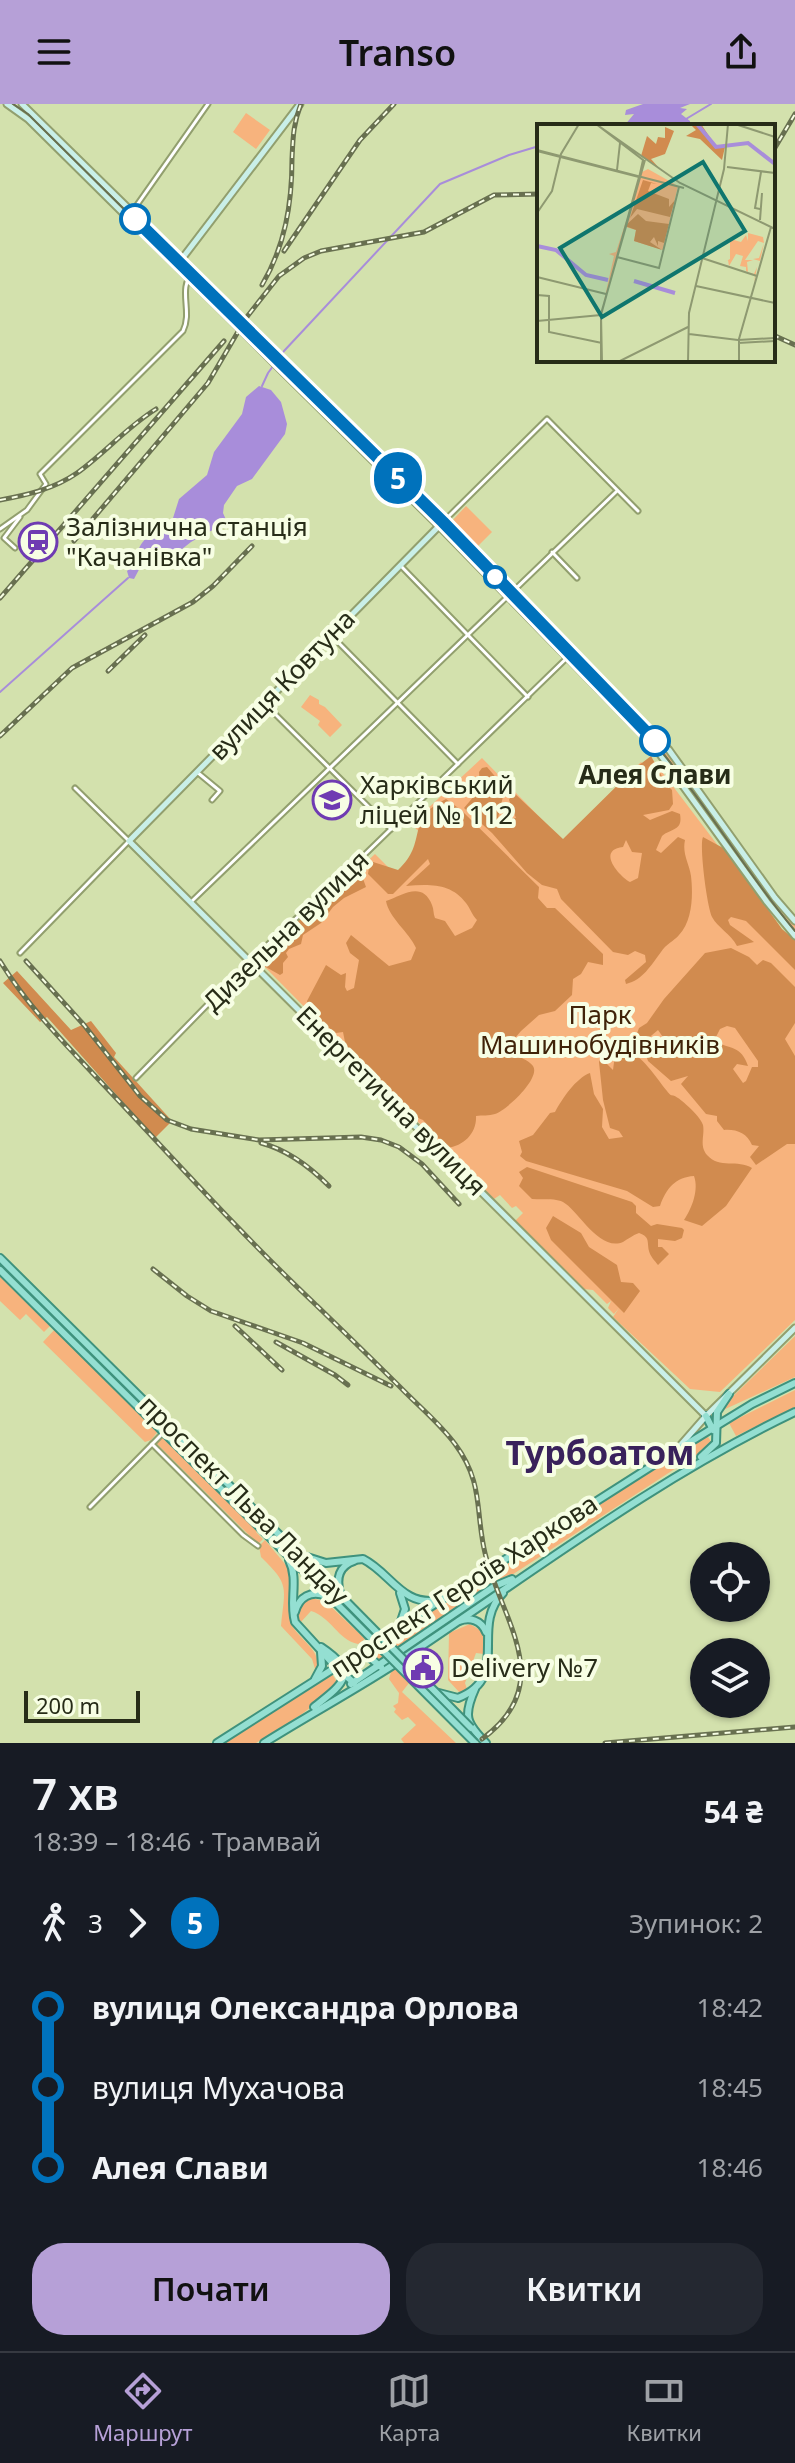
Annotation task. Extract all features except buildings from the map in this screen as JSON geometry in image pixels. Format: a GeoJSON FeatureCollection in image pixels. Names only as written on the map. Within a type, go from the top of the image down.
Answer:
{"type":"FeatureCollection","features":[{"type":"Feature","properties":{"kind":"main road"},"geometry":{"type":"LineString","coordinates":[[7,104],[32,122],[187,278],[445,520],[574,651],[669,750],[775,898],[795,921]]}},
{"type":"Feature","properties":{"kind":"main road"},"geometry":{"type":"LineString","coordinates":[[181,260],[300,104]]}},
{"type":"Feature","properties":{"kind":"main road"},"geometry":{"type":"LineString","coordinates":[[25,105],[227,305],[668,762],[767,902],[795,936]]}},
{"type":"Feature","properties":{"kind":"main road"},"geometry":{"type":"LineString","coordinates":[[32,122],[38,117]]}},
{"type":"Feature","properties":{"kind":"main road"},"geometry":{"type":"LineString","coordinates":[[102,193],[108,187]]}},
{"type":"Feature","properties":{"kind":"main road","name":"вулиця Ковтуна"},"geometry":{"type":"LineString","coordinates":[[129,841],[445,520]]}},
{"type":"Feature","properties":{"kind":"main road","name":"Енергетична вулиця"},"geometry":{"type":"LineString","coordinates":[[129,841],[706,1416]]}},
{"type":"Feature","properties":{"kind":"main road","name":"проспект Льва Ландау"},"geometry":{"type":"LineString","coordinates":[[0,1258],[290,1543],[486,1743]]}},
{"type":"Feature","properties":{"kind":"main road","name":"проспект Льва Ландау"},"geometry":{"type":"LineString","coordinates":[[0,1270],[475,1743]]}},
{"type":"Feature","properties":{"kind":"main road"},"geometry":{"type":"LineString","coordinates":[[675,1451],[795,1328]]}},
{"type":"Feature","properties":{"kind":"main road","name":"проспект Героїв Харкова"},"geometry":{"type":"LineString","coordinates":[[217,1743],[675,1451],[756,1402],[795,1383]]}},
{"type":"Feature","properties":{"kind":"main road"},"geometry":{"type":"LineString","coordinates":[[692,1465],[713,1447],[717,1412],[729,1394]]}},
{"type":"Feature","properties":{"kind":"main road","name":"проспект Героїв Харкова"},"geometry":{"type":"LineString","coordinates":[[360,1681],[382,1663],[439,1633],[692,1465],[795,1412]]}},
{"type":"Feature","properties":{"kind":"main road"},"geometry":{"type":"LineString","coordinates":[[706,1416],[714,1427]]}},
{"type":"Feature","properties":{"kind":"main road"},"geometry":{"type":"LineString","coordinates":[[164,1432],[170,1426]]}},
{"type":"Feature","properties":{"kind":"main road"},"geometry":{"type":"LineString","coordinates":[[701,1435],[711,1438],[713,1447]]}},
{"type":"Feature","properties":{"kind":"main road"},"geometry":{"type":"LineString","coordinates":[[290,1543],[319,1562],[357,1558],[372,1565],[398,1590],[421,1600],[442,1598]]}},
{"type":"Feature","properties":{"kind":"main road"},"geometry":{"type":"LineString","coordinates":[[283,1550],[291,1562],[294,1575],[294,1620],[344,1675],[360,1681]]}},
{"type":"Feature","properties":{"kind":"main road"},"geometry":{"type":"LineString","coordinates":[[294,1620],[298,1604],[309,1595],[322,1594],[333,1600],[339,1594],[338,1581],[343,1567],[355,1561],[372,1565]]}},
{"type":"Feature","properties":{"kind":"main road"},"geometry":{"type":"LineString","coordinates":[[471,1728],[467,1712],[475,1689],[486,1675],[489,1617],[493,1605],[523,1575]]}},
{"type":"Feature","properties":{"kind":"main road"},"geometry":{"type":"LineString","coordinates":[[264,1743],[360,1681],[495,1586],[523,1575]]}},
{"type":"Feature","properties":{"kind":"main road"},"geometry":{"type":"LineString","coordinates":[[396,1628],[403,1619],[405,1609],[398,1590]]}},
{"type":"Feature","properties":{"kind":"main road"},"geometry":{"type":"LineString","coordinates":[[439,1633],[461,1620],[472,1619],[483,1625],[488,1639]]}},
{"type":"Feature","properties":{"kind":"main road"},"geometry":{"type":"LineString","coordinates":[[309,1685],[319,1675],[322,1666],[322,1655],[314,1643]]}},
{"type":"Feature","properties":{"kind":"main road"},"geometry":{"type":"LineString","coordinates":[[371,1646],[368,1655],[382,1663]]}},
{"type":"Feature","properties":{"kind":"main road"},"geometry":{"type":"LineString","coordinates":[[307,1716],[338,1689],[344,1675]]}},
{"type":"Feature","properties":{"kind":"main road"},"geometry":{"type":"LineString","coordinates":[[435,1692],[456,1698],[475,1689]]}},
{"type":"Feature","properties":{"kind":"street"},"geometry":{"type":"LineString","coordinates":[[132,212],[208,104]]}},
{"type":"Feature","properties":{"kind":"street"},"geometry":{"type":"LineString","coordinates":[[15,548],[4,538],[46,484],[40,474],[183,331],[187,318],[187,278],[193,272]]}},
{"type":"Feature","properties":{"kind":"street","name":"вулиця Ковтуна"},"geometry":{"type":"LineString","coordinates":[[445,520],[547,419],[617,491]]}},
{"type":"Feature","properties":{"kind":"street"},"geometry":{"type":"LineString","coordinates":[[191,902],[617,491],[638,511]]}},
{"type":"Feature","properties":{"kind":"street"},"geometry":{"type":"LineString","coordinates":[[0,529],[22,513]]}},
{"type":"Feature","properties":{"kind":"street"},"geometry":{"type":"LineString","coordinates":[[552,552],[577,578]]}},
{"type":"Feature","properties":{"kind":"street"},"geometry":{"type":"LineString","coordinates":[[400,565],[528,697]]}},
{"type":"Feature","properties":{"kind":"street"},"geometry":{"type":"LineString","coordinates":[[331,636],[458,764]]}},
{"type":"Feature","properties":{"kind":"street","name":"Дизельна вулиця"},"geometry":{"type":"LineString","coordinates":[[136,1078],[250,961],[574,651]]}},
{"type":"Feature","properties":{"kind":"street"},"geometry":{"type":"LineString","coordinates":[[264,703],[391,829]]}},
{"type":"Feature","properties":{"kind":"street"},"geometry":{"type":"LineString","coordinates":[[197,772],[220,791],[212,800]]}},
{"type":"Feature","properties":{"kind":"street","name":"Енергетична вулиця"},"geometry":{"type":"LineString","coordinates":[[75,788],[129,841]]}},
{"type":"Feature","properties":{"kind":"street","name":"вулиця Ковтуна"},"geometry":{"type":"LineString","coordinates":[[20,953],[129,841]]}},
{"type":"Feature","properties":{"kind":"street"},"geometry":{"type":"LineString","coordinates":[[90,1507],[164,1432]]}},
{"type":"Feature","properties":{"kind":"street"},"geometry":{"type":"LineString","coordinates":[[152,1444],[243,1535],[258,1546]]}},
{"type":"Feature","properties":{"kind":"green space"},"geometry":{"type":"Polygon","coordinates":[[[246,113],[270,130],[256,149],[233,132],[246,113]]]}},
{"type":"Feature","properties":{"kind":"green space"},"geometry":{"type":"Polygon","coordinates":[[[194,275],[371,450],[367,453],[191,278],[194,275]]]}},
{"type":"Feature","properties":{"kind":"green space"},"geometry":{"type":"Polygon","coordinates":[[[466,506],[492,532],[476,548],[451,522],[466,506]]]}},
{"type":"Feature","properties":{"kind":"green space"},"geometry":{"type":"Polygon","coordinates":[[[574,654],[668,751],[772,897],[795,924],[795,932],[768,900],[673,766],[570,659],[574,654]]]}},
{"type":"Feature","properties":{"kind":"green space"},"geometry":{"type":"Polygon","coordinates":[[[310,695],[319,700],[319,704],[342,725],[330,737],[318,725],[320,721],[301,707],[310,695]]]}},
{"type":"Feature","properties":{"kind":"green space","name":"Парк Машинобудівників"},"geometry":{"type":"Polygon","coordinates":[[[482,758],[563,841],[641,762],[645,766],[653,760],[795,947],[795,1320],[720,1392],[690,1389],[613,1317],[619,1308],[614,1314],[608,1308],[611,1301],[607,1304],[593,1290],[583,1289],[515,1221],[523,1213],[516,1206],[512,1208],[500,1195],[494,1199],[257,959],[375,854],[395,874],[429,841],[411,824],[482,758]]]}},
{"type":"Feature","properties":{"kind":"green space"},"geometry":{"type":"Polygon","coordinates":[[[0,1273],[52,1324],[44,1332],[26,1314],[20,1320],[0,1301],[0,1273]]]}},
{"type":"Feature","properties":{"kind":"green space"},"geometry":{"type":"Polygon","coordinates":[[[56,1328],[63,1339],[79,1350],[159,1430],[151,1440],[145,1442],[43,1342],[56,1328]]]}},
{"type":"Feature","properties":{"kind":"green space"},"geometry":{"type":"Polygon","coordinates":[[[795,1336],[795,1377],[721,1411],[723,1406],[795,1336]]]}},
{"type":"Feature","properties":{"kind":"green space"},"geometry":{"type":"Polygon","coordinates":[[[795,1390],[795,1407],[736,1436],[729,1423],[795,1390]]]}},
{"type":"Feature","properties":{"kind":"green space"},"geometry":{"type":"Polygon","coordinates":[[[164,1434],[258,1530],[256,1532],[263,1539],[258,1544],[156,1443],[164,1434]]]}},
{"type":"Feature","properties":{"kind":"green space"},"geometry":{"type":"Polygon","coordinates":[[[708,1437],[712,1443],[707,1448],[384,1658],[378,1659],[371,1652],[702,1438],[708,1437]]]}},
{"type":"Feature","properties":{"kind":"green space"},"geometry":{"type":"Polygon","coordinates":[[[265,1540],[290,1570],[290,1621],[314,1651],[318,1664],[316,1672],[312,1659],[281,1626],[283,1587],[277,1574],[261,1557],[259,1546],[265,1540]]]}},
{"type":"Feature","properties":{"kind":"green space"},"geometry":{"type":"Polygon","coordinates":[[[310,1598],[325,1601],[365,1639],[358,1644],[351,1642],[324,1618],[311,1611],[300,1623],[299,1608],[310,1598]]]}},
{"type":"Feature","properties":{"kind":"green space"},"geometry":{"type":"Polygon","coordinates":[[[470,1624],[483,1632],[484,1654],[476,1653],[465,1683],[467,1689],[460,1693],[448,1680],[449,1633],[470,1624]]]}},
{"type":"Feature","properties":{"kind":"green space"},"geometry":{"type":"Polygon","coordinates":[[[395,1668],[409,1683],[402,1692],[456,1743],[404,1743],[401,1739],[416,1725],[408,1717],[402,1720],[394,1712],[396,1709],[393,1706],[398,1703],[399,1693],[389,1679],[395,1668]]]}},
{"type":"Feature","properties":{"kind":"green space"},"geometry":{"type":"Polygon","coordinates":[[[332,1674],[339,1685],[302,1714],[256,1743],[223,1743],[332,1674]]]}},
{"type":"Feature","properties":{"kind":"shaded area"},"geometry":{"type":"Polygon","coordinates":[[[643,104],[690,104],[680,108],[687,109],[681,114],[690,124],[626,124],[634,114],[625,115],[626,110],[643,104]]]}},
{"type":"Feature","properties":{"kind":"shaded area"},"geometry":{"type":"Polygon","coordinates":[[[259,386],[271,390],[281,402],[287,424],[285,434],[252,479],[237,486],[224,505],[227,522],[177,553],[152,554],[143,562],[134,579],[129,578],[127,571],[134,564],[142,543],[173,518],[179,499],[207,475],[214,452],[242,414],[246,397],[259,386]]]}},
{"type":"Feature","properties":{"kind":"shaded area"},"geometry":{"type":"Polygon","coordinates":[[[651,756],[672,790],[673,804],[669,810],[643,815],[650,820],[672,811],[680,814],[678,826],[662,836],[656,850],[661,853],[678,837],[685,840],[692,899],[684,929],[642,976],[626,984],[625,980],[646,962],[645,955],[635,951],[628,955],[613,952],[561,899],[557,889],[542,885],[527,873],[492,833],[464,808],[480,789],[479,772],[487,767],[505,788],[498,818],[516,818],[509,800],[513,792],[563,839],[651,756]],[[626,840],[623,847],[611,853],[610,858],[620,874],[630,882],[638,878],[642,853],[632,852],[626,840]]]}},
{"type":"Feature","properties":{"kind":"shaded area"},"geometry":{"type":"Polygon","coordinates":[[[446,799],[539,887],[538,898],[547,908],[555,908],[603,954],[603,965],[588,962],[581,974],[573,979],[572,995],[555,1011],[539,1015],[515,1038],[512,1052],[533,1066],[528,1085],[500,1111],[493,1115],[476,1116],[468,1138],[459,1145],[447,1148],[423,1120],[413,1116],[351,1053],[346,1047],[343,1032],[336,1033],[323,1023],[311,1011],[307,1001],[326,965],[341,975],[346,973],[347,991],[354,988],[359,960],[350,953],[346,943],[351,935],[389,966],[411,960],[416,948],[386,901],[417,891],[428,897],[435,918],[445,921],[455,936],[472,928],[477,920],[454,892],[431,885],[406,886],[430,864],[428,859],[393,894],[388,894],[368,874],[370,861],[398,870],[413,850],[425,815],[446,799]]]}},
{"type":"Feature","properties":{"kind":"shaded area"},"geometry":{"type":"Polygon","coordinates":[[[703,837],[725,849],[782,929],[795,940],[795,970],[746,921],[731,917],[728,920],[730,925],[754,942],[737,946],[712,917],[706,889],[703,837]]]}},
{"type":"Feature","properties":{"kind":"shaded area"},"geometry":{"type":"Polygon","coordinates":[[[356,872],[362,876],[366,887],[344,898],[321,923],[303,935],[301,944],[289,949],[283,963],[283,973],[280,975],[264,966],[260,960],[262,955],[319,900],[327,900],[356,872]]]}},
{"type":"Feature","properties":{"kind":"shaded area"},"geometry":{"type":"Polygon","coordinates":[[[731,948],[757,965],[763,960],[771,963],[795,987],[795,1023],[785,1039],[795,1056],[795,1144],[787,1144],[756,1165],[750,1157],[759,1146],[752,1145],[741,1133],[724,1130],[717,1116],[706,1114],[681,1084],[688,1076],[671,1081],[648,1061],[645,1052],[648,1049],[662,1056],[667,1043],[658,1030],[645,1041],[639,1041],[636,1036],[639,1028],[647,1023],[705,953],[731,948]],[[727,1026],[720,1029],[714,1041],[742,1054],[748,1066],[737,1064],[733,1069],[743,1083],[752,1067],[758,1067],[758,1061],[735,1028],[727,1026]]]}},
{"type":"Feature","properties":{"kind":"shaded area"},"geometry":{"type":"Polygon","coordinates":[[[17,971],[71,1030],[91,1021],[116,1053],[114,1057],[172,1121],[155,1138],[47,1017],[40,1022],[3,983],[17,971]]]}},
{"type":"Feature","properties":{"kind":"shaded area"},"geometry":{"type":"Polygon","coordinates":[[[624,1048],[643,1061],[670,1094],[699,1118],[703,1125],[703,1144],[707,1155],[717,1162],[752,1168],[726,1206],[702,1226],[684,1220],[694,1199],[694,1176],[676,1181],[668,1189],[660,1206],[653,1207],[627,1191],[526,1161],[520,1156],[519,1141],[533,1135],[575,1084],[590,1073],[594,1094],[603,1109],[602,1127],[609,1139],[623,1137],[619,1131],[610,1128],[599,1062],[601,1058],[613,1070],[615,1055],[624,1048]]]}},
{"type":"Feature","properties":{"kind":"shaded area"},"geometry":{"type":"Polygon","coordinates":[[[527,1167],[632,1202],[636,1213],[651,1226],[682,1228],[682,1238],[675,1241],[658,1239],[658,1247],[669,1254],[658,1265],[650,1255],[645,1236],[639,1233],[623,1242],[606,1241],[563,1202],[532,1199],[519,1186],[523,1178],[519,1172],[527,1167]]]}},
{"type":"Feature","properties":{"kind":"shaded area"},"geometry":{"type":"Polygon","coordinates":[[[553,1216],[581,1233],[589,1247],[617,1265],[621,1282],[633,1283],[640,1291],[624,1313],[551,1240],[546,1228],[553,1216]]]}},
{"type":"Feature","properties":{"kind":"waterway"},"geometry":{"type":"LineString","coordinates":[[686,119],[711,104]]}},
{"type":"Feature","properties":{"kind":"waterway"},"geometry":{"type":"LineString","coordinates":[[262,386],[284,351],[440,184],[537,147]]}},
{"type":"Feature","properties":{"kind":"waterway"},"geometry":{"type":"LineString","coordinates":[[0,692],[128,578]]}},
{"type":"Feature","properties":{"kind":"tram line"},"geometry":{"type":"LineString","coordinates":[[13,104],[28,114],[495,577],[653,742],[795,931]]}},
{"type":"Feature","properties":{"kind":"tram line","name":"5"},"geometry":{"type":"LineString","coordinates":[[135,219],[443,522],[655,741]]}},
{"type":"Feature","properties":{"kind":"railway"},"geometry":{"type":"LineString","coordinates":[[262,285],[286,224],[294,131],[301,104]]}},
{"type":"Feature","properties":{"kind":"railway"},"geometry":{"type":"LineString","coordinates":[[284,251],[360,140],[394,104]]}},
{"type":"Feature","properties":{"kind":"railway"},"geometry":{"type":"LineString","coordinates":[[775,148],[795,114]]}},
{"type":"Feature","properties":{"kind":"railway"},"geometry":{"type":"LineString","coordinates":[[74,541],[208,383],[246,318],[279,276],[304,258],[321,251],[424,232],[494,195],[537,194]]}},
{"type":"Feature","properties":{"kind":"railway"},"geometry":{"type":"LineString","coordinates":[[775,336],[795,345]]}},
{"type":"Feature","properties":{"kind":"railway"},"geometry":{"type":"LineString","coordinates":[[0,598],[224,341]]}},
{"type":"Feature","properties":{"kind":"railway"},"geometry":{"type":"LineString","coordinates":[[0,500],[40,491],[68,479],[156,409]]}},
{"type":"Feature","properties":{"kind":"railway"},"geometry":{"type":"LineString","coordinates":[[0,736],[72,668],[193,602],[252,546]]}},
{"type":"Feature","properties":{"kind":"railway"},"geometry":{"type":"LineString","coordinates":[[108,671],[145,635]]}},
{"type":"Feature","properties":{"kind":"railway"},"geometry":{"type":"LineString","coordinates":[[0,961],[40,1016],[71,1050],[263,1253],[438,1424],[464,1458],[475,1485],[485,1553],[518,1650],[521,1673],[517,1696],[505,1718],[482,1739]]}},
{"type":"Feature","properties":{"kind":"railway"},"geometry":{"type":"LineString","coordinates":[[26,961],[84,1025],[140,1096],[167,1120],[191,1129],[259,1140],[361,1137],[381,1140],[399,1147],[422,1164],[459,1204]]}},
{"type":"Feature","properties":{"kind":"railway"},"geometry":{"type":"LineString","coordinates":[[261,1143],[298,1160],[329,1186]]}},
{"type":"Feature","properties":{"kind":"railway"},"geometry":{"type":"LineString","coordinates":[[153,1269],[211,1311],[303,1343],[391,1386]]}},
{"type":"Feature","properties":{"kind":"railway"},"geometry":{"type":"LineString","coordinates":[[235,1326],[282,1370]]}},
{"type":"Feature","properties":{"kind":"railway"},"geometry":{"type":"LineString","coordinates":[[276,1342],[348,1385]]}},
{"type":"Feature","properties":{"kind":"railway"},"geometry":{"type":"LineString","coordinates":[[605,1743],[795,1727]]}},
{"type":"Feature","properties":{"kind":"place","name":"Залізнична станція \"Качанівка\""},"geometry":{"type":"Point","coordinates":[38,542]}},
{"type":"Feature","properties":{"kind":"place","name":"Алея Слави"},"geometry":{"type":"Point","coordinates":[655,741]}},
{"type":"Feature","properties":{"kind":"place","name":"Харківський ліцей № 112"},"geometry":{"type":"Point","coordinates":[332,800]}},
{"type":"Feature","properties":{"kind":"place","name":"Delivery №7"},"geometry":{"type":"Point","coordinates":[423,1668]}},
{"type":"Feature","properties":{"kind":"district","name":"Турбоатом"},"geometry":{"type":"Point","coordinates":[600,1453]}}]}
